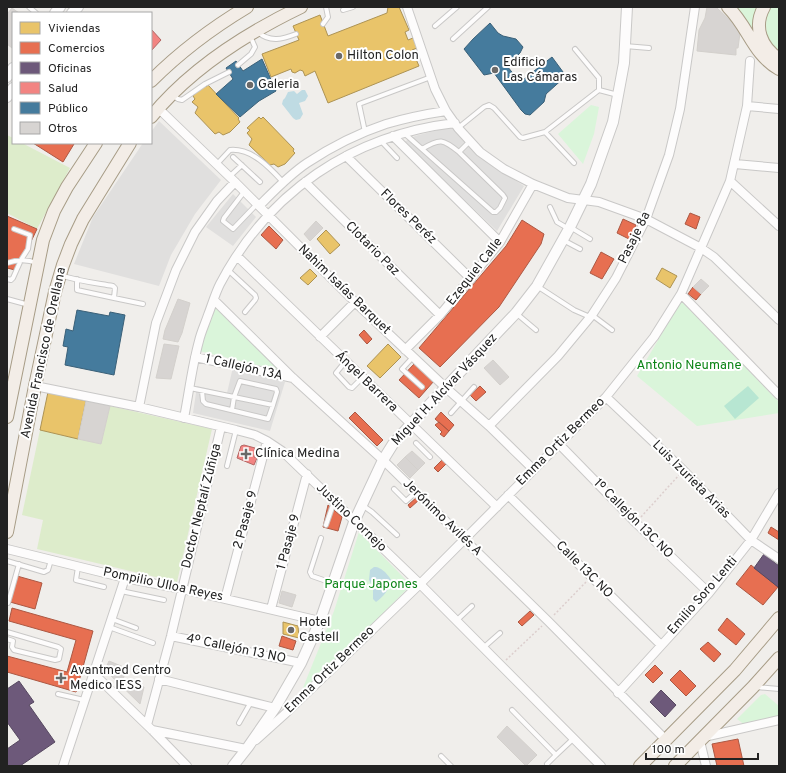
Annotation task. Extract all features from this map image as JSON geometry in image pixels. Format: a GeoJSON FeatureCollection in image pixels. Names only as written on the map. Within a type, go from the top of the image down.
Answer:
{"type":"FeatureCollection","features":[{"type":"Feature","properties":{"kind":"main road"},"geometry":{"type":"LineString","coordinates":[[152,80],[190,45],[247,7]]}},
{"type":"Feature","properties":{"kind":"main road"},"geometry":{"type":"LineString","coordinates":[[155,112],[172,95],[221,53],[253,33],[301,7]]}},
{"type":"Feature","properties":{"kind":"main road"},"geometry":{"type":"LineString","coordinates":[[728,7],[744,27],[764,59],[779,69]]}},
{"type":"Feature","properties":{"kind":"main road"},"geometry":{"type":"LineString","coordinates":[[764,7],[759,20],[760,33],[766,47],[779,59]]}},
{"type":"Feature","properties":{"kind":"main road","name":"Avenida Francisco de Orellana"},"geometry":{"type":"LineString","coordinates":[[7,417],[11,371],[29,305],[43,240],[54,211],[67,187],[95,144]]}},
{"type":"Feature","properties":{"kind":"main road","name":"Avenida Francisco de Orellana"},"geometry":{"type":"LineString","coordinates":[[7,532],[35,386],[60,275],[71,244],[83,219],[129,144]]}},
{"type":"Feature","properties":{"kind":"main road"},"geometry":{"type":"LineString","coordinates":[[640,766],[735,670],[779,618]]}},
{"type":"Feature","properties":{"kind":"main road"},"geometry":{"type":"LineString","coordinates":[[675,766],[753,687],[779,658]]}},
{"type":"Feature","properties":{"kind":"street"},"geometry":{"type":"LineString","coordinates":[[407,7],[431,77],[446,111],[456,126],[492,161],[533,184],[568,198],[599,202],[646,219],[701,248],[714,257],[779,320]]}},
{"type":"Feature","properties":{"kind":"street","name":"Miguel H. Alcívar Vásquez"},"geometry":{"type":"LineString","coordinates":[[233,766],[275,708],[301,663],[320,621],[354,522],[383,460],[393,444],[516,313],[537,286],[570,228],[591,184],[613,122],[624,63],[627,7]]}},
{"type":"Feature","properties":{"kind":"street","name":"Pasaje 8a"},"geometry":{"type":"LineString","coordinates":[[489,426],[558,356],[591,316],[616,278],[646,219],[669,156],[680,109],[695,7]]}},
{"type":"Feature","properties":{"kind":"street","name":"Emma Ortiz Bermeo"},"geometry":{"type":"LineString","coordinates":[[247,748],[286,713],[465,540],[533,469],[606,397],[654,337],[681,294],[730,181],[747,106],[750,61]]}},
{"type":"Feature","properties":{"kind":"street"},"geometry":{"type":"LineString","coordinates":[[747,106],[779,109]]}},
{"type":"Feature","properties":{"kind":"street"},"geometry":{"type":"LineString","coordinates":[[258,205],[306,163],[342,143],[387,124],[446,111]]}},
{"type":"Feature","properties":{"kind":"street","name":"Nahim Isaías Barquet"},"geometry":{"type":"LineString","coordinates":[[155,112],[232,179],[355,302],[405,350],[489,426],[533,469]]}},
{"type":"Feature","properties":{"kind":"street"},"geometry":{"type":"LineString","coordinates":[[184,418],[199,340],[220,285],[236,256],[268,214],[305,182],[326,167],[346,156],[381,140],[403,133],[422,128],[456,126]]}},
{"type":"Feature","properties":{"kind":"street"},"geometry":{"type":"LineString","coordinates":[[393,136],[500,242]]}},
{"type":"Feature","properties":{"kind":"street","name":"Flores Peréz"},"geometry":{"type":"LineString","coordinates":[[346,156],[471,279]]}},
{"type":"Feature","properties":{"kind":"street"},"geometry":{"type":"LineString","coordinates":[[735,164],[779,168]]}},
{"type":"Feature","properties":{"kind":"street"},"geometry":{"type":"LineString","coordinates":[[139,407],[156,323],[176,270],[196,232],[232,179]]}},
{"type":"Feature","properties":{"kind":"street"},"geometry":{"type":"LineString","coordinates":[[730,181],[779,226]]}},
{"type":"Feature","properties":{"kind":"street","name":"Clotario Paz"},"geometry":{"type":"LineString","coordinates":[[305,182],[440,315]]}},
{"type":"Feature","properties":{"kind":"street","name":"Ezequiel Calle"},"geometry":{"type":"LineString","coordinates":[[405,350],[440,315],[500,242],[533,184]]}},
{"type":"Feature","properties":{"kind":"street","name":"Ángel Barrera"},"geometry":{"type":"LineString","coordinates":[[236,256],[410,425],[497,507]]}},
{"type":"Feature","properties":{"kind":"street"},"geometry":{"type":"LineString","coordinates":[[681,294],[779,395]]}},
{"type":"Feature","properties":{"kind":"street","name":"Jerónimo Avilés A"},"geometry":{"type":"LineString","coordinates":[[214,300],[293,378],[416,492],[548,621],[666,740]]}},
{"type":"Feature","properties":{"kind":"street"},"geometry":{"type":"LineString","coordinates":[[320,337],[355,302]]}},
{"type":"Feature","properties":{"kind":"street","name":"1 Callejón 13A"},"geometry":{"type":"LineString","coordinates":[[195,357],[293,378]]}},
{"type":"Feature","properties":{"kind":"street","name":"Justino Cornejo"},"geometry":{"type":"LineString","coordinates":[[35,386],[139,407],[236,430],[267,441],[282,451],[420,584],[601,766]]}},
{"type":"Feature","properties":{"kind":"street","name":"Luis Izurieta Arias"},"geometry":{"type":"LineString","coordinates":[[606,397],[683,470],[751,540],[779,559]]}},
{"type":"Feature","properties":{"kind":"street","name":"Doctor Neptalí Zúñiga"},"geometry":{"type":"LineString","coordinates":[[150,727],[159,677],[171,636],[222,427]]}},
{"type":"Feature","properties":{"kind":"street","name":"2 Pasaje 9"},"geometry":{"type":"LineString","coordinates":[[225,599],[267,441]]}},
{"type":"Feature","properties":{"kind":"street","name":"1º Callejón 13C NO"},"geometry":{"type":"LineString","coordinates":[[559,444],[636,523],[709,593]]}},
{"type":"Feature","properties":{"kind":"street","name":"1 Pasaje 9"},"geometry":{"type":"LineString","coordinates":[[271,609],[307,474]]}},
{"type":"Feature","properties":{"kind":"street","name":"Emilio Soro Lenti"},"geometry":{"type":"LineString","coordinates":[[618,693],[709,593],[751,540],[779,493]]}},
{"type":"Feature","properties":{"kind":"street","name":"Calle 13C NO"},"geometry":{"type":"LineString","coordinates":[[508,495],[661,645]]}},
{"type":"Feature","properties":{"kind":"street","name":"Pompilio Ulloa Reyes"},"geometry":{"type":"LineString","coordinates":[[7,549],[126,578],[182,589],[320,621]]}},
{"type":"Feature","properties":{"kind":"street"},"geometry":{"type":"LineString","coordinates":[[63,766],[126,578]]}},
{"type":"Feature","properties":{"kind":"street","name":"4º Callejón 13 NO"},"geometry":{"type":"LineString","coordinates":[[171,636],[301,663]]}},
{"type":"Feature","properties":{"kind":"street"},"geometry":{"type":"LineString","coordinates":[[93,673],[150,727],[187,766]]}},
{"type":"Feature","properties":{"kind":"street"},"geometry":{"type":"LineString","coordinates":[[159,677],[275,708]]}},
{"type":"Feature","properties":{"kind":"street"},"geometry":{"type":"LineString","coordinates":[[706,766],[702,739],[779,720]]}},
{"type":"Feature","properties":{"kind":"street"},"geometry":{"type":"LineString","coordinates":[[150,727],[247,748]]}},
{"type":"Feature","properties":{"kind":"lane"},"geometry":{"type":"LineString","coordinates":[[323,24],[328,17],[326,7]]}},
{"type":"Feature","properties":{"kind":"lane"},"geometry":{"type":"LineString","coordinates":[[343,10],[353,7]]}},
{"type":"Feature","properties":{"kind":"lane"},"geometry":{"type":"LineString","coordinates":[[434,26],[457,7]]}},
{"type":"Feature","properties":{"kind":"lane"},"geometry":{"type":"LineString","coordinates":[[453,39],[488,7]]}},
{"type":"Feature","properties":{"kind":"lane"},"geometry":{"type":"LineString","coordinates":[[253,33],[264,38],[272,39],[284,39],[296,34]]}},
{"type":"Feature","properties":{"kind":"lane"},"geometry":{"type":"LineString","coordinates":[[238,65],[251,54],[256,46],[253,33]]}},
{"type":"Feature","properties":{"kind":"lane"},"geometry":{"type":"LineString","coordinates":[[625,46],[649,48]]}},
{"type":"Feature","properties":{"kind":"lane"},"geometry":{"type":"LineString","coordinates":[[575,49],[599,78],[600,90]]}},
{"type":"Feature","properties":{"kind":"lane"},"geometry":{"type":"LineString","coordinates":[[172,95],[182,100],[205,84],[229,72]]}},
{"type":"Feature","properties":{"kind":"lane"},"geometry":{"type":"LineString","coordinates":[[365,132],[359,104],[431,77]]}},
{"type":"Feature","properties":{"kind":"lane"},"geometry":{"type":"LineString","coordinates":[[600,90],[618,95]]}},
{"type":"Feature","properties":{"kind":"lane"},"geometry":{"type":"LineString","coordinates":[[456,126],[489,105],[494,108],[520,137],[524,138],[545,132],[600,90]]}},
{"type":"Feature","properties":{"kind":"lane"},"geometry":{"type":"LineString","coordinates":[[545,132],[574,163]]}},
{"type":"Feature","properties":{"kind":"lane"},"geometry":{"type":"LineString","coordinates":[[403,133],[493,212],[496,212],[500,208],[505,198],[504,195],[459,152],[447,143],[440,141],[433,142],[422,149]]}},
{"type":"Feature","properties":{"kind":"lane"},"geometry":{"type":"LineString","coordinates":[[381,140],[397,158]]}},
{"type":"Feature","properties":{"kind":"lane"},"geometry":{"type":"LineString","coordinates":[[459,152],[470,141]]}},
{"type":"Feature","properties":{"kind":"lane"},"geometry":{"type":"LineString","coordinates":[[216,164],[230,150],[234,150],[251,155],[264,162],[284,182]]}},
{"type":"Feature","properties":{"kind":"lane"},"geometry":{"type":"LineString","coordinates":[[233,157],[260,182]]}},
{"type":"Feature","properties":{"kind":"lane"},"geometry":{"type":"LineString","coordinates":[[232,179],[242,165]]}},
{"type":"Feature","properties":{"kind":"lane"},"geometry":{"type":"LineString","coordinates":[[245,192],[223,221],[233,229],[258,205]]}},
{"type":"Feature","properties":{"kind":"lane"},"geometry":{"type":"LineString","coordinates":[[550,207],[557,222],[590,240]]}},
{"type":"Feature","properties":{"kind":"lane"},"geometry":{"type":"LineString","coordinates":[[7,279],[11,280],[14,278],[21,260],[28,249],[30,235],[14,228]]}},
{"type":"Feature","properties":{"kind":"lane"},"geometry":{"type":"LineString","coordinates":[[563,240],[580,249]]}},
{"type":"Feature","properties":{"kind":"lane"},"geometry":{"type":"LineString","coordinates":[[7,263],[14,260],[26,259],[38,263]]}},
{"type":"Feature","properties":{"kind":"lane"},"geometry":{"type":"LineString","coordinates":[[228,270],[255,295],[256,298],[245,312]]}},
{"type":"Feature","properties":{"kind":"lane"},"geometry":{"type":"LineString","coordinates":[[60,275],[113,286],[115,288],[114,298]]}},
{"type":"Feature","properties":{"kind":"lane"},"geometry":{"type":"LineString","coordinates":[[77,279],[77,290],[143,304]]}},
{"type":"Feature","properties":{"kind":"lane"},"geometry":{"type":"LineString","coordinates":[[537,286],[568,306],[591,316],[612,330]]}},
{"type":"Feature","properties":{"kind":"lane"},"geometry":{"type":"LineString","coordinates":[[7,299],[29,305]]}},
{"type":"Feature","properties":{"kind":"lane"},"geometry":{"type":"LineString","coordinates":[[516,313],[536,330]]}},
{"type":"Feature","properties":{"kind":"lane"},"geometry":{"type":"LineString","coordinates":[[413,357],[402,369],[422,387]]}},
{"type":"Feature","properties":{"kind":"lane"},"geometry":{"type":"LineString","coordinates":[[345,362],[336,373],[348,387],[352,388],[362,378]]}},
{"type":"Feature","properties":{"kind":"lane"},"geometry":{"type":"LineString","coordinates":[[202,391],[202,401],[206,404],[268,419],[270,417],[277,390],[240,381],[234,397],[232,410]]}},
{"type":"Feature","properties":{"kind":"lane"},"geometry":{"type":"LineString","coordinates":[[451,413],[474,387]]}},
{"type":"Feature","properties":{"kind":"lane"},"geometry":{"type":"LineString","coordinates":[[190,388],[273,406]]}},
{"type":"Feature","properties":{"kind":"lane"},"geometry":{"type":"LineString","coordinates":[[227,466],[236,430]]}},
{"type":"Feature","properties":{"kind":"lane"},"geometry":{"type":"LineString","coordinates":[[426,440],[418,445],[430,457]]}},
{"type":"Feature","properties":{"kind":"lane"},"geometry":{"type":"LineString","coordinates":[[394,489],[406,501],[416,492]]}},
{"type":"Feature","properties":{"kind":"lane"},"geometry":{"type":"LineString","coordinates":[[326,525],[334,502]]}},
{"type":"Feature","properties":{"kind":"lane"},"geometry":{"type":"LineString","coordinates":[[362,505],[397,535]]}},
{"type":"Feature","properties":{"kind":"lane"},"geometry":{"type":"LineString","coordinates":[[321,538],[310,572],[312,576],[332,583]]}},
{"type":"Feature","properties":{"kind":"lane"},"geometry":{"type":"LineString","coordinates":[[7,561],[47,572],[51,560]]}},
{"type":"Feature","properties":{"kind":"lane"},"geometry":{"type":"LineString","coordinates":[[8,604],[19,564]]}},
{"type":"Feature","properties":{"kind":"lane"},"geometry":{"type":"LineString","coordinates":[[78,566],[76,580],[104,587]]}},
{"type":"Feature","properties":{"kind":"lane"},"geometry":{"type":"LineString","coordinates":[[121,591],[164,600]]}},
{"type":"Feature","properties":{"kind":"lane"},"geometry":{"type":"LineString","coordinates":[[456,621],[472,606]]}},
{"type":"Feature","properties":{"kind":"lane"},"geometry":{"type":"LineString","coordinates":[[110,623],[136,628]]}},
{"type":"Feature","properties":{"kind":"lane"},"geometry":{"type":"LineString","coordinates":[[110,623],[153,643]]}},
{"type":"Feature","properties":{"kind":"lane"},"geometry":{"type":"LineString","coordinates":[[7,632],[58,646],[61,649],[59,659],[56,660],[14,650],[12,647],[12,641],[7,639]]}},
{"type":"Feature","properties":{"kind":"lane"},"geometry":{"type":"LineString","coordinates":[[483,648],[500,633]]}},
{"type":"Feature","properties":{"kind":"lane"},"geometry":{"type":"LineString","coordinates":[[139,667],[159,677]]}},
{"type":"Feature","properties":{"kind":"lane"},"geometry":{"type":"LineString","coordinates":[[753,687],[779,689]]}},
{"type":"Feature","properties":{"kind":"lane"},"geometry":{"type":"LineString","coordinates":[[58,694],[84,700]]}},
{"type":"Feature","properties":{"kind":"lane"},"geometry":{"type":"LineString","coordinates":[[239,723],[252,702]]}},
{"type":"Feature","properties":{"kind":"lane"},"geometry":{"type":"LineString","coordinates":[[512,710],[556,755]]}},
{"type":"Feature","properties":{"kind":"lane"},"geometry":{"type":"LineString","coordinates":[[547,764],[573,739]]}},
{"type":"Feature","properties":{"kind":"lane"},"geometry":{"type":"LineString","coordinates":[[441,756],[451,766]]}},
{"type":"Feature","properties":{"kind":"path"},"geometry":{"type":"LineString","coordinates":[[636,523],[683,470]]}},
{"type":"Feature","properties":{"kind":"green space"},"geometry":{"type":"Polygon","coordinates":[[[735,7],[759,7],[754,28],[750,27],[735,7]]]}},
{"type":"Feature","properties":{"kind":"green space"},"geometry":{"type":"Polygon","coordinates":[[[770,7],[779,7],[779,54],[774,49],[768,38],[766,20],[770,7]]]}},
{"type":"Feature","properties":{"kind":"green space"},"geometry":{"type":"Polygon","coordinates":[[[591,105],[599,107],[594,134],[583,164],[558,134],[591,105]]]}},
{"type":"Feature","properties":{"kind":"green space"},"geometry":{"type":"Polygon","coordinates":[[[7,135],[12,138],[12,144],[24,144],[70,168],[37,229],[7,213],[7,135]]]}},
{"type":"Feature","properties":{"kind":"green space","name":"Antonio Neumane"},"geometry":{"type":"Polygon","coordinates":[[[681,301],[779,402],[779,413],[697,426],[637,376],[681,301]]]}},
{"type":"Feature","properties":{"kind":"green space"},"geometry":{"type":"Polygon","coordinates":[[[216,307],[282,371],[199,351],[216,307]]]}},
{"type":"Feature","properties":{"kind":"green space"},"geometry":{"type":"Polygon","coordinates":[[[748,386],[759,398],[735,419],[724,406],[748,386]]]}},
{"type":"Feature","properties":{"kind":"green space"},"geometry":{"type":"Polygon","coordinates":[[[110,406],[212,429],[177,582],[37,549],[43,520],[22,515],[40,430],[101,444],[110,406]]]}},
{"type":"Feature","properties":{"kind":"green space","name":"Parque Japones"},"geometry":{"type":"Polygon","coordinates":[[[359,532],[411,585],[298,700],[334,611],[359,532]]]}},
{"type":"Feature","properties":{"kind":"green space"},"geometry":{"type":"Polygon","coordinates":[[[765,694],[779,706],[779,716],[745,725],[737,719],[761,695],[765,694]]]}},
{"type":"Feature","properties":{"kind":"shaded area"},"geometry":{"type":"Polygon","coordinates":[[[159,121],[221,180],[195,214],[171,255],[159,286],[74,264],[93,217],[142,144],[152,144],[152,131],[159,121]]]}},
{"type":"Feature","properties":{"kind":"shaded area"},"geometry":{"type":"Polygon","coordinates":[[[449,127],[454,129],[461,138],[494,167],[524,186],[497,231],[404,142],[415,136],[449,127]]]}},
{"type":"Feature","properties":{"kind":"shaded area"},"geometry":{"type":"Polygon","coordinates":[[[233,194],[256,217],[233,246],[206,227],[233,194]]]}},
{"type":"Feature","properties":{"kind":"shaded area"},"geometry":{"type":"Polygon","coordinates":[[[233,367],[285,382],[270,431],[193,413],[197,386],[227,393],[233,367]]]}},
{"type":"Feature","properties":{"kind":"water"},"geometry":{"type":"Polygon","coordinates":[[[302,90],[305,90],[308,96],[305,101],[299,103],[303,114],[300,119],[296,120],[282,104],[288,92],[294,91],[297,94],[302,90]]]}},
{"type":"Feature","properties":{"kind":"water"},"geometry":{"type":"Polygon","coordinates":[[[374,567],[385,572],[391,580],[390,586],[386,592],[376,602],[373,599],[373,587],[369,580],[370,570],[374,567]]]}},
{"type":"Feature","properties":{"kind":"building: Viviendas","name":"Hilton Colon"},"geometry":{"type":"Polygon","coordinates":[[[388,7],[399,7],[409,30],[405,32],[408,40],[413,38],[417,48],[412,50],[419,66],[328,103],[315,71],[305,76],[303,71],[300,70],[295,73],[292,72],[291,69],[271,77],[262,54],[299,40],[293,26],[320,15],[328,36],[387,13],[388,7]]]}},
{"type":"Feature","properties":{"kind":"building: Viviendas"},"geometry":{"type":"Polygon","coordinates":[[[204,85],[206,87],[208,85],[239,118],[238,119],[240,122],[230,132],[223,135],[219,132],[215,134],[195,113],[198,107],[192,102],[195,99],[193,96],[204,85]]]}},
{"type":"Feature","properties":{"kind":"building: Viviendas"},"geometry":{"type":"Polygon","coordinates":[[[259,117],[261,119],[263,117],[294,149],[293,151],[295,153],[285,164],[278,167],[274,164],[270,165],[249,145],[252,139],[247,133],[250,130],[247,128],[259,117]]]}},
{"type":"Feature","properties":{"kind":"building: Viviendas"},"geometry":{"type":"Polygon","coordinates":[[[326,230],[340,245],[330,254],[317,239],[326,230]]]}},
{"type":"Feature","properties":{"kind":"building: Viviendas"},"geometry":{"type":"Polygon","coordinates":[[[662,268],[677,276],[670,288],[656,279],[662,268]]]}},
{"type":"Feature","properties":{"kind":"building: Viviendas"},"geometry":{"type":"Polygon","coordinates":[[[310,269],[317,276],[308,285],[300,278],[310,269]]]}},
{"type":"Feature","properties":{"kind":"building: Viviendas"},"geometry":{"type":"Polygon","coordinates":[[[388,344],[401,357],[380,378],[367,366],[388,344]]]}},
{"type":"Feature","properties":{"kind":"building: Viviendas"},"geometry":{"type":"Polygon","coordinates":[[[48,392],[86,401],[78,439],[40,430],[48,392]]]}},
{"type":"Feature","properties":{"kind":"building: Viviendas","name":"Hotel Castell"},"geometry":{"type":"Polygon","coordinates":[[[283,622],[298,626],[299,638],[283,634],[283,622]]]}},
{"type":"Feature","properties":{"kind":"building: Comercios"},"geometry":{"type":"Polygon","coordinates":[[[35,144],[74,144],[63,162],[35,144]]]}},
{"type":"Feature","properties":{"kind":"building: Comercios"},"geometry":{"type":"Polygon","coordinates":[[[690,213],[700,217],[696,229],[685,224],[690,213]]]}},
{"type":"Feature","properties":{"kind":"building: Comercios"},"geometry":{"type":"Polygon","coordinates":[[[7,216],[37,229],[26,252],[16,265],[15,270],[7,268],[7,216]]]}},
{"type":"Feature","properties":{"kind":"building: Comercios"},"geometry":{"type":"Polygon","coordinates":[[[623,219],[636,225],[629,239],[617,233],[623,219]]]}},
{"type":"Feature","properties":{"kind":"building: Comercios"},"geometry":{"type":"Polygon","coordinates":[[[522,220],[544,234],[541,244],[499,307],[440,367],[419,348],[506,246],[522,220]]]}},
{"type":"Feature","properties":{"kind":"building: Comercios"},"geometry":{"type":"Polygon","coordinates":[[[269,226],[283,240],[276,249],[261,235],[269,226]]]}},
{"type":"Feature","properties":{"kind":"building: Comercios"},"geometry":{"type":"Polygon","coordinates":[[[601,252],[614,259],[602,279],[590,273],[601,252]]]}},
{"type":"Feature","properties":{"kind":"building: Comercios"},"geometry":{"type":"Polygon","coordinates":[[[693,287],[701,294],[696,300],[688,294],[693,287]]]}},
{"type":"Feature","properties":{"kind":"building: Comercios"},"geometry":{"type":"Polygon","coordinates":[[[364,330],[372,339],[367,344],[359,335],[364,330]]]}},
{"type":"Feature","properties":{"kind":"building: Comercios"},"geometry":{"type":"Polygon","coordinates":[[[414,364],[434,381],[419,398],[399,380],[414,364]]]}},
{"type":"Feature","properties":{"kind":"building: Comercios"},"geometry":{"type":"Polygon","coordinates":[[[480,386],[486,392],[476,401],[470,395],[480,386]]]}},
{"type":"Feature","properties":{"kind":"building: Comercios"},"geometry":{"type":"Polygon","coordinates":[[[355,412],[383,440],[377,446],[349,418],[355,412]]]}},
{"type":"Feature","properties":{"kind":"building: Comercios"},"geometry":{"type":"Polygon","coordinates":[[[441,412],[454,425],[449,431],[435,419],[441,412]]]}},
{"type":"Feature","properties":{"kind":"building: Comercios"},"geometry":{"type":"Polygon","coordinates":[[[439,422],[449,431],[444,437],[440,434],[442,432],[435,425],[439,422]]]}},
{"type":"Feature","properties":{"kind":"building: Comercios"},"geometry":{"type":"Polygon","coordinates":[[[443,459],[447,463],[438,472],[434,468],[443,459]]]}},
{"type":"Feature","properties":{"kind":"building: Comercios"},"geometry":{"type":"Polygon","coordinates":[[[417,497],[419,500],[410,508],[408,505],[417,497]]]}},
{"type":"Feature","properties":{"kind":"building: Comercios"},"geometry":{"type":"Polygon","coordinates":[[[328,505],[342,517],[338,531],[323,527],[328,505]]]}},
{"type":"Feature","properties":{"kind":"building: Comercios"},"geometry":{"type":"Polygon","coordinates":[[[771,527],[779,532],[779,540],[768,533],[771,527]]]}},
{"type":"Feature","properties":{"kind":"building: Comercios"},"geometry":{"type":"Polygon","coordinates":[[[751,565],[778,587],[763,605],[736,584],[751,565]]]}},
{"type":"Feature","properties":{"kind":"building: Comercios"},"geometry":{"type":"Polygon","coordinates":[[[17,576],[42,583],[35,609],[10,602],[17,576]]]}},
{"type":"Feature","properties":{"kind":"building: Comercios"},"geometry":{"type":"Polygon","coordinates":[[[12,608],[93,631],[76,692],[7,672],[7,656],[67,672],[76,640],[9,621],[12,608]]]}},
{"type":"Feature","properties":{"kind":"building: Comercios"},"geometry":{"type":"Polygon","coordinates":[[[530,611],[534,615],[522,626],[518,622],[530,611]]]}},
{"type":"Feature","properties":{"kind":"building: Comercios"},"geometry":{"type":"Polygon","coordinates":[[[727,618],[745,634],[736,645],[718,630],[727,618]]]}},
{"type":"Feature","properties":{"kind":"building: Comercios"},"geometry":{"type":"Polygon","coordinates":[[[282,636],[296,641],[293,650],[279,646],[282,636]]]}},
{"type":"Feature","properties":{"kind":"building: Comercios"},"geometry":{"type":"Polygon","coordinates":[[[708,642],[721,654],[714,662],[700,649],[708,642]]]}},
{"type":"Feature","properties":{"kind":"building: Comercios"},"geometry":{"type":"Polygon","coordinates":[[[655,665],[663,673],[653,683],[645,675],[655,665]]]}},
{"type":"Feature","properties":{"kind":"building: Comercios"},"geometry":{"type":"Polygon","coordinates":[[[680,670],[696,686],[686,696],[670,680],[680,670]]]}},
{"type":"Feature","properties":{"kind":"building: Comercios"},"geometry":{"type":"Polygon","coordinates":[[[738,739],[744,766],[717,766],[712,744],[738,739]]]}},
{"type":"Feature","properties":{"kind":"building: Oficinas"},"geometry":{"type":"Polygon","coordinates":[[[764,554],[779,566],[778,587],[754,568],[764,554]]]}},
{"type":"Feature","properties":{"kind":"building: Oficinas"},"geometry":{"type":"Polygon","coordinates":[[[19,681],[34,702],[29,705],[55,742],[20,766],[7,766],[7,749],[20,740],[7,722],[7,689],[19,681]]]}},
{"type":"Feature","properties":{"kind":"building: Oficinas"},"geometry":{"type":"Polygon","coordinates":[[[661,690],[676,705],[665,717],[650,702],[661,690]]]}},
{"type":"Feature","properties":{"kind":"building: Salud"},"geometry":{"type":"Polygon","coordinates":[[[152,30],[161,40],[152,50],[152,30]]]}},
{"type":"Feature","properties":{"kind":"building: Salud","name":"Clínica Medina"},"geometry":{"type":"Polygon","coordinates":[[[244,445],[255,448],[254,457],[257,458],[254,465],[237,458],[241,446],[244,445]]]}},
{"type":"Feature","properties":{"kind":"building: Público","name":"Edificio Las Cámaras"},"geometry":{"type":"Polygon","coordinates":[[[490,23],[498,33],[503,36],[516,39],[523,47],[520,53],[507,66],[520,82],[552,57],[566,76],[546,94],[544,102],[530,115],[525,114],[521,110],[494,73],[484,75],[464,49],[490,23]]]}},
{"type":"Feature","properties":{"kind":"building: Público","name":"Galeria"},"geometry":{"type":"Polygon","coordinates":[[[262,59],[276,91],[259,101],[240,117],[216,94],[233,79],[226,68],[236,61],[243,71],[262,59]]]}},
{"type":"Feature","properties":{"kind":"building: Público"},"geometry":{"type":"Polygon","coordinates":[[[77,310],[109,316],[110,312],[125,315],[114,375],[65,365],[68,347],[63,346],[66,329],[73,331],[77,310]]]}},
{"type":"Feature","properties":{"kind":"building: Otros"},"geometry":{"type":"Polygon","coordinates":[[[707,7],[716,7],[735,25],[740,33],[738,48],[736,48],[736,55],[697,51],[699,30],[705,18],[707,7]]]}},
{"type":"Feature","properties":{"kind":"building: Otros"},"geometry":{"type":"Polygon","coordinates":[[[12,8],[18,12],[12,12],[12,48],[7,44],[7,14],[12,8]]]}},
{"type":"Feature","properties":{"kind":"building: Otros"},"geometry":{"type":"Polygon","coordinates":[[[316,221],[323,228],[310,241],[304,234],[316,221]]]}},
{"type":"Feature","properties":{"kind":"building: Otros"},"geometry":{"type":"Polygon","coordinates":[[[701,279],[709,286],[701,294],[693,287],[701,279]]]}},
{"type":"Feature","properties":{"kind":"building: Otros"},"geometry":{"type":"Polygon","coordinates":[[[178,299],[190,303],[178,342],[163,339],[165,330],[178,299]]]}},
{"type":"Feature","properties":{"kind":"building: Otros"},"geometry":{"type":"Polygon","coordinates":[[[164,344],[179,346],[171,379],[156,378],[164,344]]]}},
{"type":"Feature","properties":{"kind":"building: Otros"},"geometry":{"type":"Polygon","coordinates":[[[493,360],[509,377],[500,385],[484,368],[493,360]]]}},
{"type":"Feature","properties":{"kind":"building: Otros"},"geometry":{"type":"Polygon","coordinates":[[[86,401],[110,406],[101,444],[78,439],[86,401]]]}},
{"type":"Feature","properties":{"kind":"building: Otros"},"geometry":{"type":"Polygon","coordinates":[[[412,451],[425,463],[418,470],[405,457],[412,451]]]}},
{"type":"Feature","properties":{"kind":"building: Otros"},"geometry":{"type":"Polygon","coordinates":[[[405,457],[418,470],[410,478],[397,465],[405,457]]]}},
{"type":"Feature","properties":{"kind":"building: Otros"},"geometry":{"type":"Polygon","coordinates":[[[282,591],[296,595],[292,607],[279,603],[282,591]]]}},
{"type":"Feature","properties":{"kind":"building: Otros"},"geometry":{"type":"Polygon","coordinates":[[[109,661],[126,668],[123,680],[144,687],[140,704],[105,670],[109,661]]]}},
{"type":"Feature","properties":{"kind":"building: Otros"},"geometry":{"type":"Polygon","coordinates":[[[507,726],[537,755],[526,766],[497,737],[507,726]]]}},
{"type":"Feature","properties":{"kind":"place","name":"Hilton Colon"},"geometry":{"type":"Point","coordinates":[339,56]}},
{"type":"Feature","properties":{"kind":"place","name":"Edificio Las Cámaras"},"geometry":{"type":"Point","coordinates":[495,70]}},
{"type":"Feature","properties":{"kind":"place","name":"Galeria"},"geometry":{"type":"Point","coordinates":[250,85]}},
{"type":"Feature","properties":{"kind":"place","name":"Clínica Medina"},"geometry":{"type":"Point","coordinates":[246,454]}},
{"type":"Feature","properties":{"kind":"place","name":"Hotel Castell"},"geometry":{"type":"Point","coordinates":[291,630]}},
{"type":"Feature","properties":{"kind":"place","name":"Avantmed Centro Medico IESS"},"geometry":{"type":"Point","coordinates":[61,678]}}]}
